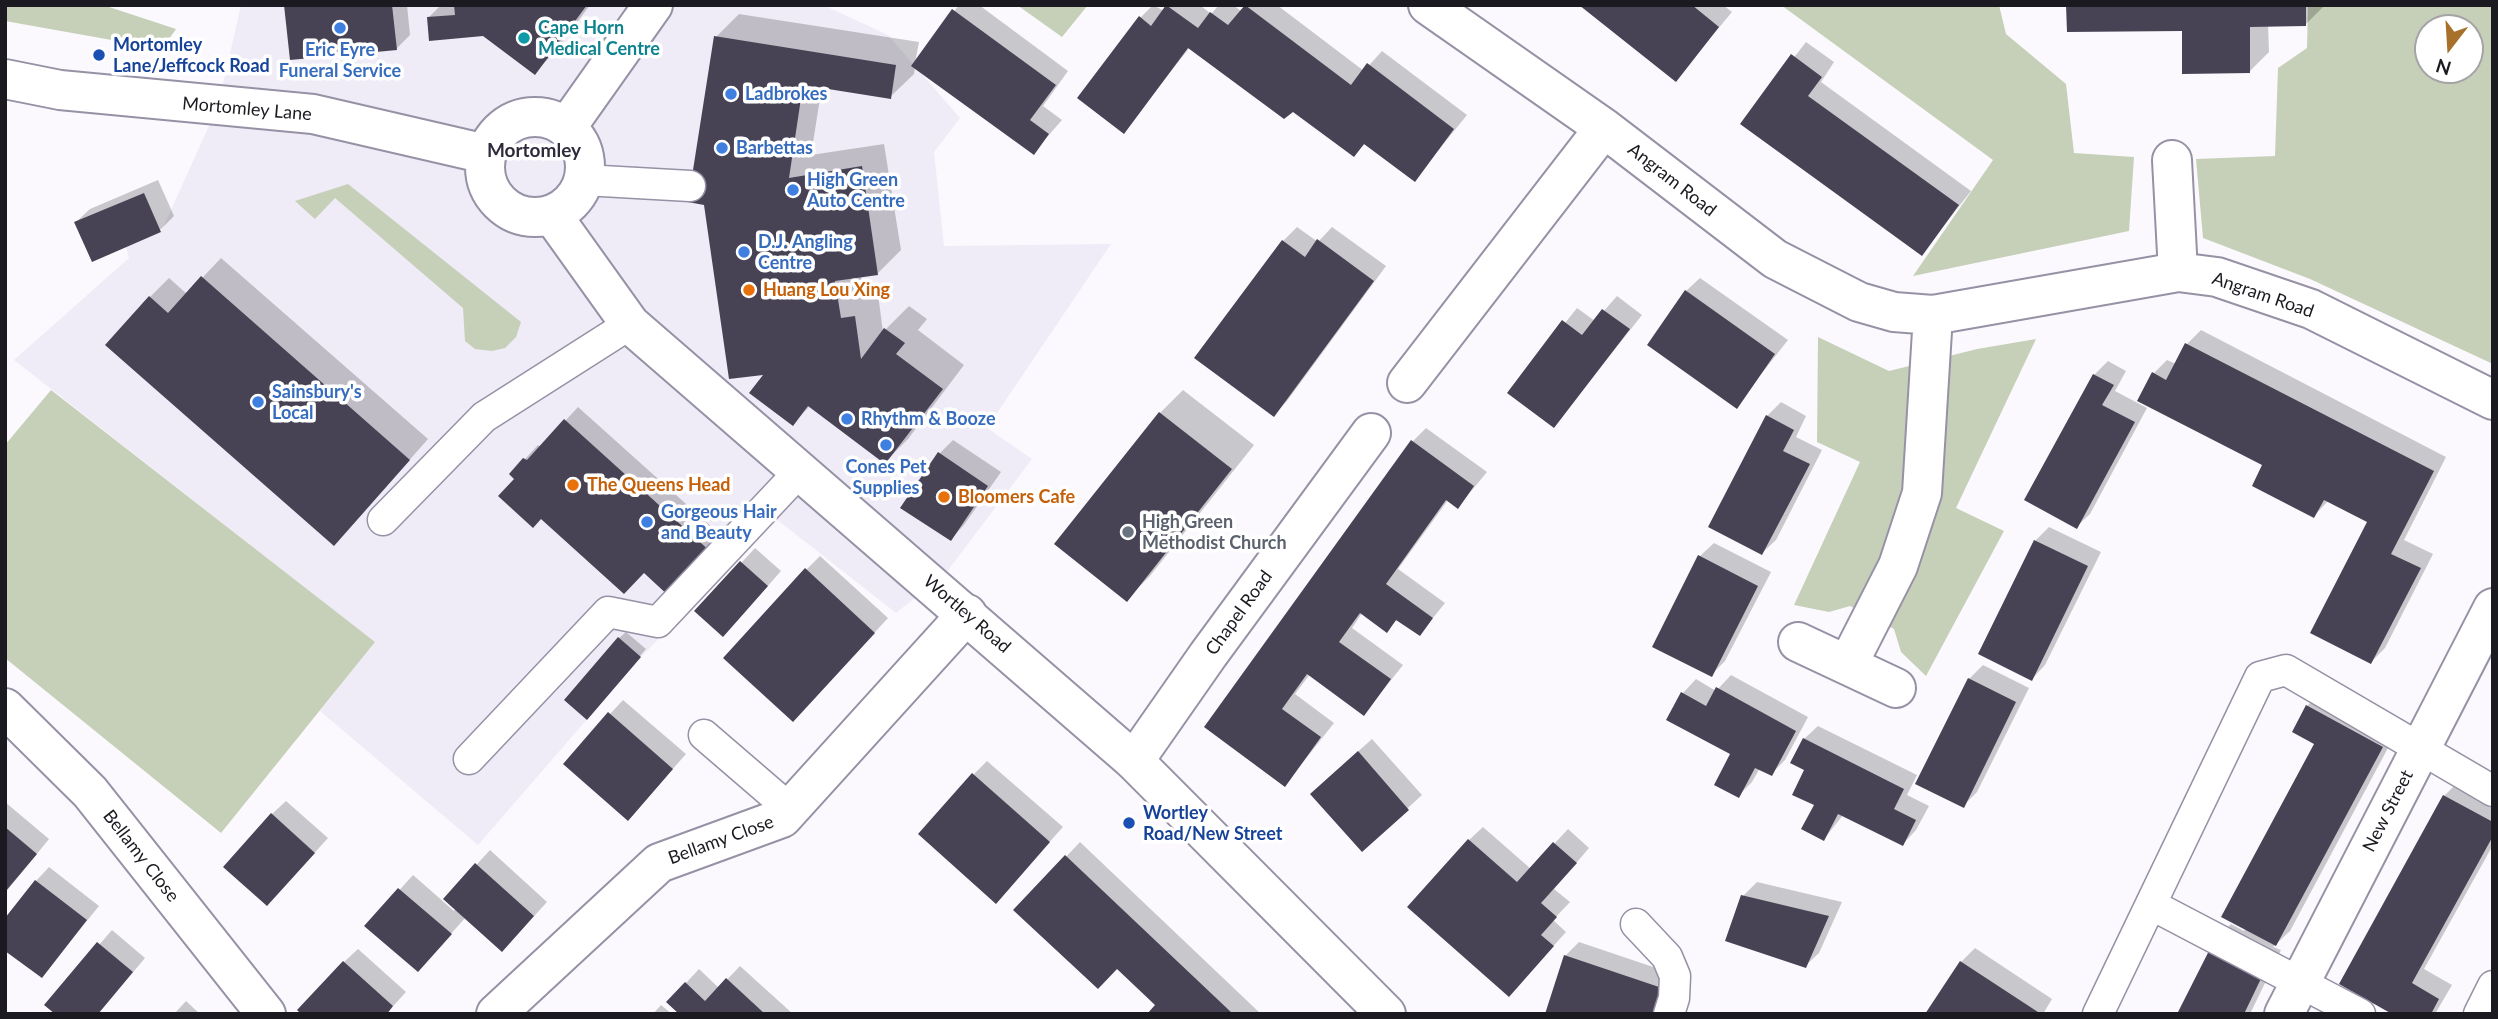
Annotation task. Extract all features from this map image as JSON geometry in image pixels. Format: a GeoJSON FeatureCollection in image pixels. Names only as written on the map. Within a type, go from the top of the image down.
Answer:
{"type":"FeatureCollection","features":[{"type":"Feature","properties":{"kind":"street"},"geometry":{"type":"LineString","coordinates":[[566,128],[653,5]]}},
{"type":"Feature","properties":{"kind":"street","name":"Angram Road"},"geometry":{"type":"LineString","coordinates":[[1428,5],[1604,128],[1775,259],[1859,302],[1894,312],[1933,315],[2178,272],[2217,277],[2311,309],[2493,400]]}},
{"type":"Feature","properties":{"kind":"street","name":"Mortomley Lane"},"geometry":{"type":"LineString","coordinates":[[5,79],[60,90],[313,114],[486,154]]}},
{"type":"Feature","properties":{"kind":"street"},"geometry":{"type":"LineString","coordinates":[[536,117],[552,120],[566,128],[582,152],[584,180],[566,207],[552,215],[528,217],[506,210],[487,185],[486,154],[493,138],[504,127],[519,119],[536,117]]}},
{"type":"Feature","properties":{"kind":"street"},"geometry":{"type":"LineString","coordinates":[[1407,383],[1604,128]]}},
{"type":"Feature","properties":{"kind":"street"},"geometry":{"type":"LineString","coordinates":[[2172,160],[2178,272]]}},
{"type":"Feature","properties":{"kind":"street","name":"Wortley Road"},"geometry":{"type":"LineString","coordinates":[[552,215],[630,324],[1134,761],[1385,1014]]}},
{"type":"Feature","properties":{"kind":"street"},"geometry":{"type":"LineString","coordinates":[[1848,664],[1898,566],[1922,493],[1933,315]]}},
{"type":"Feature","properties":{"kind":"street","name":"Chapel Road"},"geometry":{"type":"LineString","coordinates":[[1134,761],[1208,655],[1371,433]]}},
{"type":"Feature","properties":{"kind":"street","name":"New Street"},"geometry":{"type":"LineString","coordinates":[[2292,997],[2493,608]]}},
{"type":"Feature","properties":{"kind":"street","name":"Bellamy Close"},"geometry":{"type":"LineString","coordinates":[[496,1014],[659,863],[782,818],[967,614]]}},
{"type":"Feature","properties":{"kind":"street"},"geometry":{"type":"LineString","coordinates":[[1798,642],[1896,688]]}},
{"type":"Feature","properties":{"kind":"street","name":"Bellamy Close"},"geometry":{"type":"LineString","coordinates":[[5,708],[90,792],[266,1014]]}},
{"type":"Feature","properties":{"kind":"lane"},"geometry":{"type":"LineString","coordinates":[[584,180],[690,186]]}},
{"type":"Feature","properties":{"kind":"lane"},"geometry":{"type":"LineString","coordinates":[[383,520],[484,417],[630,324]]}},
{"type":"Feature","properties":{"kind":"lane"},"geometry":{"type":"LineString","coordinates":[[470,759],[608,612],[658,622],[800,471]]}},
{"type":"Feature","properties":{"kind":"lane"},"geometry":{"type":"LineString","coordinates":[[2098,1014],[2260,677],[2286,670],[2422,747],[2493,791]]}},
{"type":"Feature","properties":{"kind":"lane","name":"Bellamy Close"},"geometry":{"type":"LineString","coordinates":[[704,735],[790,809]]}},
{"type":"Feature","properties":{"kind":"lane"},"geometry":{"type":"LineString","coordinates":[[2152,905],[2292,997],[2360,1014]]}},
{"type":"Feature","properties":{"kind":"lane"},"geometry":{"type":"LineString","coordinates":[[1636,924],[1667,957],[1675,976],[1674,998],[1669,1014]]}},
{"type":"Feature","properties":{"kind":"lane"},"geometry":{"type":"LineString","coordinates":[[2479,1014],[2493,986]]}},
{"type":"Feature","properties":{"kind":"shaded area"},"geometry":{"type":"Polygon","coordinates":[[[241,5],[823,5],[888,35],[960,118],[934,152],[944,246],[1111,244],[987,428],[1032,459],[946,573],[896,613],[775,518],[641,657],[478,845],[320,711],[374,642],[14,360],[129,258],[126,247],[161,232],[218,106],[241,5]]]}},
{"type":"Feature","properties":{"kind":"green space"},"geometry":{"type":"Polygon","coordinates":[[[5,5],[103,5],[176,29],[162,49],[5,21],[5,5]]]}},
{"type":"Feature","properties":{"kind":"green space"},"geometry":{"type":"Polygon","coordinates":[[[1017,5],[1088,5],[1062,37],[1017,5]]]}},
{"type":"Feature","properties":{"kind":"green space"},"geometry":{"type":"Polygon","coordinates":[[[1781,5],[1999,5],[2006,34],[2066,84],[2074,153],[2134,157],[2129,231],[1913,276],[1993,160],[1781,5]]]}},
{"type":"Feature","properties":{"kind":"green space"},"geometry":{"type":"Polygon","coordinates":[[[2308,5],[2493,5],[2493,364],[2310,279],[2203,238],[2196,159],[2275,156],[2278,68],[2307,48],[2308,5]]]}},
{"type":"Feature","properties":{"kind":"green space"},"geometry":{"type":"Polygon","coordinates":[[[348,184],[521,322],[516,337],[505,348],[492,351],[475,349],[465,341],[463,308],[335,198],[315,219],[295,201],[348,184]]]}},
{"type":"Feature","properties":{"kind":"green space"},"geometry":{"type":"Polygon","coordinates":[[[1818,337],[1889,371],[1977,349],[2036,339],[1956,508],[2004,531],[1926,676],[1901,652],[1894,629],[1850,606],[1829,612],[1794,605],[1860,462],[1817,442],[1818,337]]]}},
{"type":"Feature","properties":{"kind":"green space"},"geometry":{"type":"Polygon","coordinates":[[[51,390],[375,642],[221,833],[5,658],[5,445],[51,390]]]}},
{"type":"Feature","properties":{"kind":"building","name":"Eric Eyre Funeral Service"},"geometry":{"type":"Polygon","coordinates":[[[284,5],[392,5],[397,50],[290,60],[284,5]]]}},
{"type":"Feature","properties":{"kind":"building","name":"Cape Horn Medical Centre"},"geometry":{"type":"Polygon","coordinates":[[[454,5],[587,5],[535,75],[483,36],[429,41],[427,17],[455,15],[454,5]]]}},
{"type":"Feature","properties":{"kind":"building"},"geometry":{"type":"Polygon","coordinates":[[[1166,5],[1198,28],[1210,12],[1228,25],[1245,5],[1351,85],[1367,63],[1454,129],[1415,182],[1364,144],[1354,157],[1293,112],[1284,119],[1188,48],[1124,134],[1077,98],[1139,16],[1151,26],[1166,5]]]}},
{"type":"Feature","properties":{"kind":"building"},"geometry":{"type":"Polygon","coordinates":[[[1579,5],[1692,5],[1719,27],[1676,82],[1579,5]]]}},
{"type":"Feature","properties":{"kind":"building"},"geometry":{"type":"Polygon","coordinates":[[[2066,5],[2306,5],[2306,26],[2250,27],[2250,73],[2182,74],[2182,31],[2067,32],[2066,5]]]}},
{"type":"Feature","properties":{"kind":"building"},"geometry":{"type":"Polygon","coordinates":[[[952,9],[1056,85],[1030,120],[1049,134],[1034,155],[911,66],[952,9]]]}},
{"type":"Feature","properties":{"kind":"building"},"geometry":{"type":"Polygon","coordinates":[[[714,36],[896,65],[891,99],[803,85],[789,178],[862,166],[878,275],[835,281],[841,318],[855,316],[861,359],[884,328],[905,343],[896,354],[943,389],[885,464],[808,406],[793,426],[749,393],[763,375],[729,379],[704,205],[688,202],[714,36]]]}},
{"type":"Feature","properties":{"kind":"building"},"geometry":{"type":"Polygon","coordinates":[[[1791,54],[1822,77],[1808,96],[1959,205],[1922,256],[1740,124],[1791,54]]]}},
{"type":"Feature","properties":{"kind":"building"},"geometry":{"type":"Polygon","coordinates":[[[144,193],[161,232],[92,262],[74,222],[144,193]]]}},
{"type":"Feature","properties":{"kind":"building"},"geometry":{"type":"Polygon","coordinates":[[[1317,239],[1374,281],[1274,417],[1194,358],[1282,240],[1305,257],[1317,239]]]}},
{"type":"Feature","properties":{"kind":"building","name":"Sainsbury's Local"},"geometry":{"type":"Polygon","coordinates":[[[201,276],[410,460],[334,546],[105,345],[149,296],[168,313],[201,276]]]}},
{"type":"Feature","properties":{"kind":"building"},"geometry":{"type":"Polygon","coordinates":[[[1685,290],[1775,354],[1737,409],[1647,345],[1685,290]]]}},
{"type":"Feature","properties":{"kind":"building"},"geometry":{"type":"Polygon","coordinates":[[[1602,309],[1630,329],[1554,428],[1507,393],[1562,320],[1582,335],[1602,309]]]}},
{"type":"Feature","properties":{"kind":"building"},"geometry":{"type":"Polygon","coordinates":[[[2185,343],[2434,471],[2391,554],[2421,568],[2371,664],[2310,633],[2367,522],[2324,500],[2314,518],[2252,486],[2262,465],[2137,401],[2152,372],[2166,380],[2185,343]]]}},
{"type":"Feature","properties":{"kind":"building"},"geometry":{"type":"Polygon","coordinates":[[[2093,374],[2114,385],[2102,405],[2135,422],[2077,529],[2024,500],[2093,374]]]}},
{"type":"Feature","properties":{"kind":"building"},"geometry":{"type":"Polygon","coordinates":[[[1159,412],[1232,469],[1127,602],[1054,544],[1159,412]]]}},
{"type":"Feature","properties":{"kind":"building"},"geometry":{"type":"Polygon","coordinates":[[[1766,415],[1794,430],[1783,451],[1810,464],[1762,555],[1708,527],[1766,415]]]}},
{"type":"Feature","properties":{"kind":"building"},"geometry":{"type":"Polygon","coordinates":[[[564,419],[712,553],[671,598],[644,573],[624,594],[541,519],[533,528],[498,496],[514,479],[509,474],[523,458],[527,460],[564,419]]]}},
{"type":"Feature","properties":{"kind":"building"},"geometry":{"type":"Polygon","coordinates":[[[1411,440],[1474,486],[1458,509],[1446,500],[1386,584],[1433,618],[1420,636],[1396,620],[1387,633],[1360,613],[1339,642],[1391,679],[1364,716],[1307,674],[1282,709],[1321,737],[1285,787],[1204,727],[1411,440]]]}},
{"type":"Feature","properties":{"kind":"building","name":"Bloomers Cafe"},"geometry":{"type":"Polygon","coordinates":[[[938,452],[988,486],[951,541],[900,508],[938,452]]]}},
{"type":"Feature","properties":{"kind":"building"},"geometry":{"type":"Polygon","coordinates":[[[2034,540],[2088,566],[2032,681],[1978,654],[2034,540]]]}},
{"type":"Feature","properties":{"kind":"building"},"geometry":{"type":"Polygon","coordinates":[[[1698,555],[1758,586],[1712,677],[1652,647],[1698,555]]]}},
{"type":"Feature","properties":{"kind":"building"},"geometry":{"type":"Polygon","coordinates":[[[740,561],[768,586],[723,637],[694,611],[740,561]]]}},
{"type":"Feature","properties":{"kind":"building"},"geometry":{"type":"Polygon","coordinates":[[[805,568],[875,633],[793,722],[723,658],[805,568]]]}},
{"type":"Feature","properties":{"kind":"building"},"geometry":{"type":"Polygon","coordinates":[[[618,637],[641,657],[587,720],[564,700],[618,637]]]}},
{"type":"Feature","properties":{"kind":"building"},"geometry":{"type":"Polygon","coordinates":[[[1968,678],[2016,702],[1964,808],[1915,784],[1968,678]]]}},
{"type":"Feature","properties":{"kind":"building"},"geometry":{"type":"Polygon","coordinates":[[[1716,687],[1796,731],[1772,776],[1755,768],[1739,798],[1714,785],[1730,754],[1666,720],[1681,692],[1706,706],[1716,687]]]}},
{"type":"Feature","properties":{"kind":"building"},"geometry":{"type":"Polygon","coordinates":[[[2306,705],[2383,747],[2276,946],[2221,917],[2314,744],[2292,732],[2306,705]]]}},
{"type":"Feature","properties":{"kind":"building"},"geometry":{"type":"Polygon","coordinates":[[[608,712],[673,769],[628,821],[563,764],[608,712]]]}},
{"type":"Feature","properties":{"kind":"building"},"geometry":{"type":"Polygon","coordinates":[[[1803,738],[1904,789],[1894,809],[1916,820],[1903,846],[1838,814],[1824,841],[1801,829],[1814,805],[1792,795],[1804,770],[1790,763],[1803,738]]]}},
{"type":"Feature","properties":{"kind":"building"},"geometry":{"type":"Polygon","coordinates":[[[1358,751],[1409,810],[1362,852],[1310,794],[1358,751]]]}},
{"type":"Feature","properties":{"kind":"building"},"geometry":{"type":"Polygon","coordinates":[[[972,773],[1050,842],[996,904],[918,834],[972,773]]]}},
{"type":"Feature","properties":{"kind":"building"},"geometry":{"type":"Polygon","coordinates":[[[2443,795],[2493,822],[2493,836],[2412,983],[2439,999],[2431,1014],[2392,1014],[2339,984],[2443,795]]]}},
{"type":"Feature","properties":{"kind":"building"},"geometry":{"type":"Polygon","coordinates":[[[271,813],[315,853],[267,906],[223,867],[271,813]]]}},
{"type":"Feature","properties":{"kind":"building"},"geometry":{"type":"Polygon","coordinates":[[[5,827],[37,854],[5,892],[5,827]]]}},
{"type":"Feature","properties":{"kind":"building"},"geometry":{"type":"Polygon","coordinates":[[[1468,839],[1517,882],[1553,842],[1577,863],[1541,903],[1557,917],[1541,935],[1554,946],[1509,997],[1407,907],[1468,839]]]}},
{"type":"Feature","properties":{"kind":"building"},"geometry":{"type":"Polygon","coordinates":[[[1065,855],[1233,1014],[1147,1014],[1155,1005],[1117,969],[1098,989],[1013,910],[1065,855]]]}},
{"type":"Feature","properties":{"kind":"building"},"geometry":{"type":"Polygon","coordinates":[[[475,863],[534,916],[502,952],[443,899],[475,863]]]}},
{"type":"Feature","properties":{"kind":"building"},"geometry":{"type":"Polygon","coordinates":[[[35,880],[87,920],[42,978],[5,951],[5,918],[35,880]]]}},
{"type":"Feature","properties":{"kind":"building"},"geometry":{"type":"Polygon","coordinates":[[[398,888],[452,934],[418,972],[364,926],[398,888]]]}},
{"type":"Feature","properties":{"kind":"building"},"geometry":{"type":"Polygon","coordinates":[[[1741,895],[1829,916],[1806,968],[1725,941],[1741,895]]]}},
{"type":"Feature","properties":{"kind":"building"},"geometry":{"type":"Polygon","coordinates":[[[2216,937],[2268,964],[2244,1014],[2177,1014],[2216,937]]]}},
{"type":"Feature","properties":{"kind":"building"},"geometry":{"type":"Polygon","coordinates":[[[97,942],[133,972],[98,1014],[55,1014],[44,1005],[97,942]]]}},
{"type":"Feature","properties":{"kind":"building"},"geometry":{"type":"Polygon","coordinates":[[[1564,955],[1662,988],[1653,1014],[1545,1014],[1564,955]]]}},
{"type":"Feature","properties":{"kind":"building"},"geometry":{"type":"Polygon","coordinates":[[[343,961],[393,1006],[387,1014],[301,1014],[297,1010],[343,961]]]}},
{"type":"Feature","properties":{"kind":"building"},"geometry":{"type":"Polygon","coordinates":[[[1960,961],[2041,1014],[1925,1014],[1960,961]]]}},
{"type":"Feature","properties":{"kind":"building"},"geometry":{"type":"Polygon","coordinates":[[[726,978],[765,1014],[679,1014],[666,1002],[685,982],[705,1001],[726,978]]]}},
{"type":"Feature","properties":{"kind":"place","name":"Eric Eyre Funeral Service"},"geometry":{"type":"Point","coordinates":[340,28]}},
{"type":"Feature","properties":{"kind":"place","name":"Cape Horn Medical Centre"},"geometry":{"type":"Point","coordinates":[524,38]}},
{"type":"Feature","properties":{"kind":"place","name":"Mortomley Lane/Jeffcock Road"},"geometry":{"type":"Point","coordinates":[99,55]}},
{"type":"Feature","properties":{"kind":"place","name":"Ladbrokes"},"geometry":{"type":"Point","coordinates":[731,94]}},
{"type":"Feature","properties":{"kind":"place","name":"Barbettas"},"geometry":{"type":"Point","coordinates":[722,148]}},
{"type":"Feature","properties":{"kind":"place","name":"High Green Auto Centre"},"geometry":{"type":"Point","coordinates":[793,190]}},
{"type":"Feature","properties":{"kind":"place","name":"D.J. Angling Centre"},"geometry":{"type":"Point","coordinates":[744,252]}},
{"type":"Feature","properties":{"kind":"place","name":"Huang Lou Xing"},"geometry":{"type":"Point","coordinates":[749,290]}},
{"type":"Feature","properties":{"kind":"place","name":"Sainsbury's Local"},"geometry":{"type":"Point","coordinates":[258,402]}},
{"type":"Feature","properties":{"kind":"place","name":"Rhythm & Booze"},"geometry":{"type":"Point","coordinates":[847,419]}},
{"type":"Feature","properties":{"kind":"place","name":"Cones Pet Supplies"},"geometry":{"type":"Point","coordinates":[886,445]}},
{"type":"Feature","properties":{"kind":"place","name":"The Queens Head"},"geometry":{"type":"Point","coordinates":[573,485]}},
{"type":"Feature","properties":{"kind":"place","name":"Bloomers Cafe"},"geometry":{"type":"Point","coordinates":[944,497]}},
{"type":"Feature","properties":{"kind":"place","name":"Gorgeous Hair and Beauty"},"geometry":{"type":"Point","coordinates":[647,522]}},
{"type":"Feature","properties":{"kind":"place","name":"High Green Methodist Church"},"geometry":{"type":"Point","coordinates":[1128,532]}},
{"type":"Feature","properties":{"kind":"place","name":"Wortley Road/New Street"},"geometry":{"type":"Point","coordinates":[1129,823]}},
{"type":"Feature","properties":{"kind":"district","name":"Mortomley"},"geometry":{"type":"Point","coordinates":[534,151]}}]}
